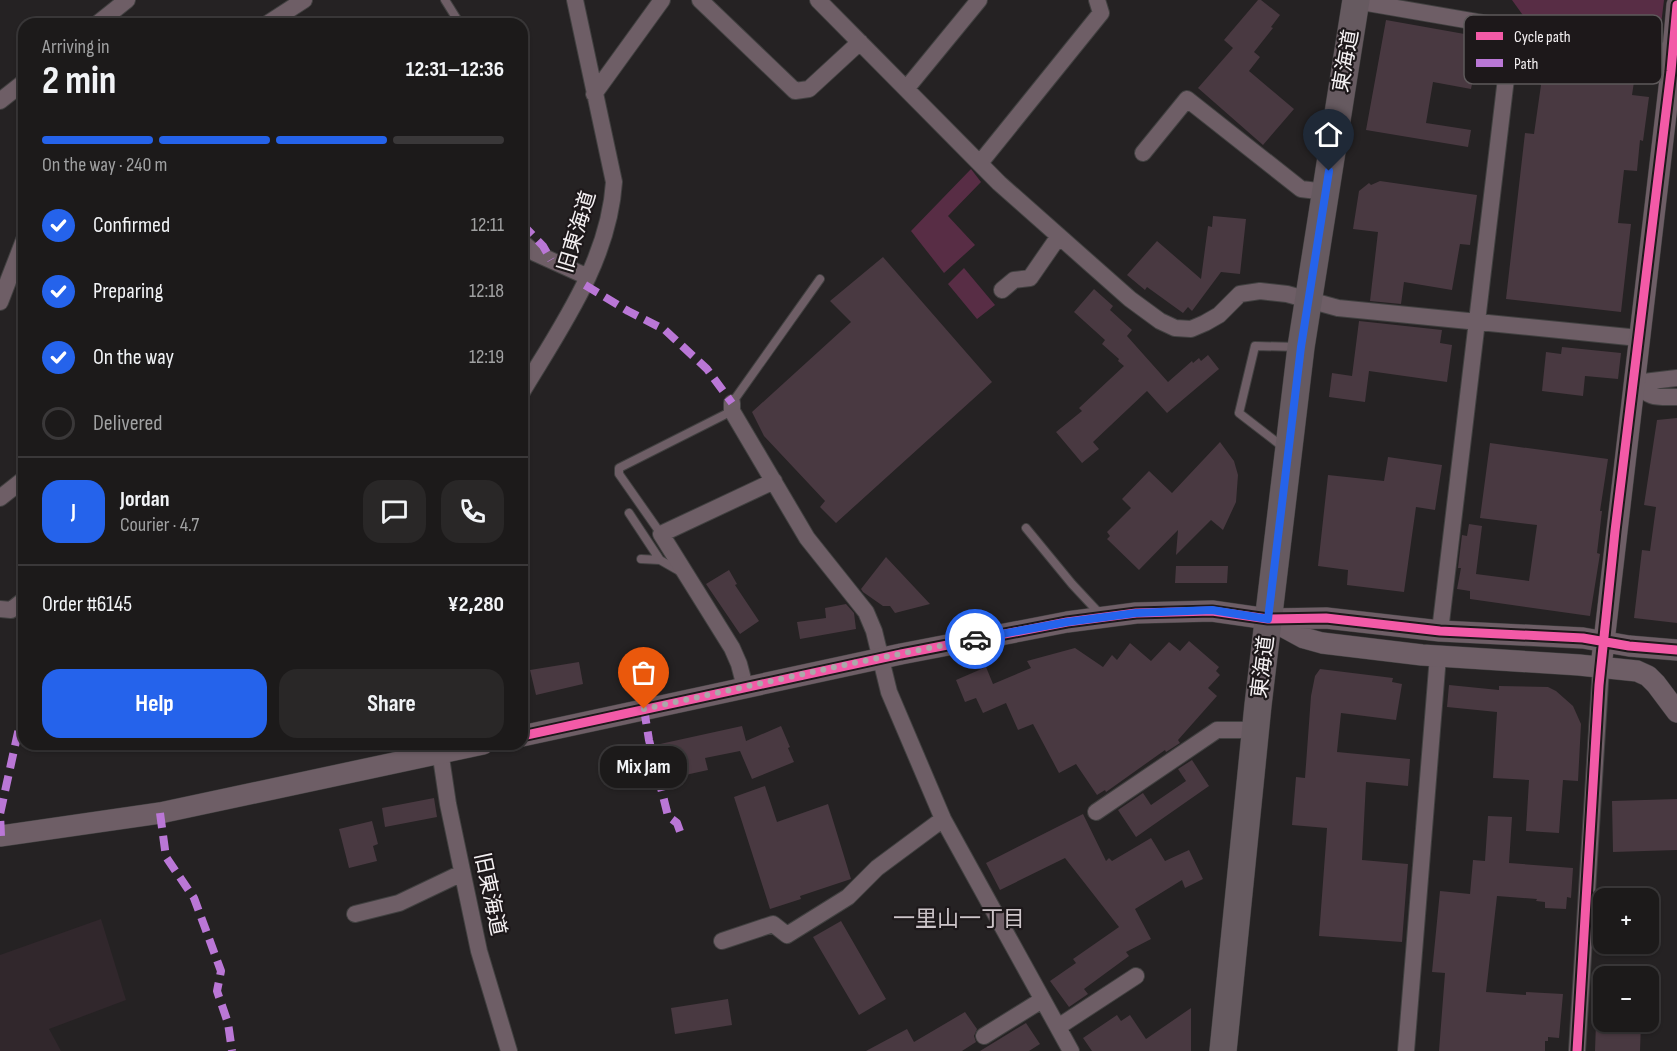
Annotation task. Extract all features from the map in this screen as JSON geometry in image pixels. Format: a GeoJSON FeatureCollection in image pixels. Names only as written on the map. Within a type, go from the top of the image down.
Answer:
{"type":"FeatureCollection","features":[{"type":"Feature","properties":{"kind":"highway","name":"東海道"},"geometry":{"type":"LineString","coordinates":[[1223,1051],[1268,619],[1301,347],[1356,0]]}},
{"type":"Feature","properties":{"kind":"street"},"geometry":{"type":"LineString","coordinates":[[104,18],[127,0]]}},
{"type":"Feature","properties":{"kind":"street","name":"旧東海道"},"geometry":{"type":"LineString","coordinates":[[528,382],[562,327],[588,277],[612,207],[614,182],[575,0]]}},
{"type":"Feature","properties":{"kind":"street"},"geometry":{"type":"LineString","coordinates":[[594,94],[662,0]]}},
{"type":"Feature","properties":{"kind":"street"},"geometry":{"type":"LineString","coordinates":[[700,0],[795,91],[809,89],[860,42]]}},
{"type":"Feature","properties":{"kind":"street"},"geometry":{"type":"LineString","coordinates":[[819,0],[999,183],[1130,299],[1160,321],[1175,328],[1191,329],[1205,323],[1219,315],[1240,294],[1260,291],[1287,294],[1338,308],[1639,338]]}},
{"type":"Feature","properties":{"kind":"street"},"geometry":{"type":"LineString","coordinates":[[906,89],[979,0]]}},
{"type":"Feature","properties":{"kind":"street"},"geometry":{"type":"LineString","coordinates":[[980,164],[1101,13],[1097,0]]}},
{"type":"Feature","properties":{"kind":"street"},"geometry":{"type":"LineString","coordinates":[[1356,0],[1464,19]]}},
{"type":"Feature","properties":{"kind":"street"},"geometry":{"type":"LineString","coordinates":[[274,18],[293,2]]}},
{"type":"Feature","properties":{"kind":"street"},"geometry":{"type":"LineString","coordinates":[[1577,1051],[1601,667],[1675,53],[1677,5]]}},
{"type":"Feature","properties":{"kind":"street"},"geometry":{"type":"LineString","coordinates":[[1440,631],[1505,84]]}},
{"type":"Feature","properties":{"kind":"street"},"geometry":{"type":"LineString","coordinates":[[0,101],[18,87]]}},
{"type":"Feature","properties":{"kind":"street"},"geometry":{"type":"LineString","coordinates":[[1143,153],[1187,99],[1301,189],[1326,192]]}},
{"type":"Feature","properties":{"kind":"street"},"geometry":{"type":"LineString","coordinates":[[1002,290],[1014,280],[1030,278],[1059,236]]}},
{"type":"Feature","properties":{"kind":"street"},"geometry":{"type":"LineString","coordinates":[[528,247],[535,253],[588,277]]}},
{"type":"Feature","properties":{"kind":"street"},"geometry":{"type":"LineString","coordinates":[[0,302],[13,261]]}},
{"type":"Feature","properties":{"kind":"street"},"geometry":{"type":"LineString","coordinates":[[1635,383],[1677,378]]}},
{"type":"Feature","properties":{"kind":"street"},"geometry":{"type":"LineString","coordinates":[[1635,383],[1647,395],[1677,397]]}},
{"type":"Feature","properties":{"kind":"street"},"geometry":{"type":"LineString","coordinates":[[732,407],[807,538],[866,612],[874,631],[889,692],[943,819],[1070,1051]]}},
{"type":"Feature","properties":{"kind":"street"},"geometry":{"type":"LineString","coordinates":[[746,687],[732,648],[661,534],[774,482]]}},
{"type":"Feature","properties":{"kind":"street"},"geometry":{"type":"LineString","coordinates":[[0,498],[18,484]]}},
{"type":"Feature","properties":{"kind":"street"},"geometry":{"type":"LineString","coordinates":[[0,609],[11,610],[18,605]]}},
{"type":"Feature","properties":{"kind":"street"},"geometry":{"type":"LineString","coordinates":[[528,735],[881,658],[1103,617],[1212,610],[1268,619],[1326,618],[1440,631],[1537,634],[1677,650]]}},
{"type":"Feature","properties":{"kind":"street"},"geometry":{"type":"LineString","coordinates":[[1268,619],[1304,638],[1322,643],[1438,656],[1637,671],[1648,676],[1674,705]]}},
{"type":"Feature","properties":{"kind":"street"},"geometry":{"type":"LineString","coordinates":[[1406,1051],[1438,656]]}},
{"type":"Feature","properties":{"kind":"street"},"geometry":{"type":"LineString","coordinates":[[1096,812],[1217,730],[1256,730]]}},
{"type":"Feature","properties":{"kind":"street"},"geometry":{"type":"LineString","coordinates":[[0,836],[160,813],[435,750]]}},
{"type":"Feature","properties":{"kind":"street","name":"旧東海道"},"geometry":{"type":"LineString","coordinates":[[439,750],[479,951],[509,1051]]}},
{"type":"Feature","properties":{"kind":"street"},"geometry":{"type":"LineString","coordinates":[[722,941],[773,924],[787,935],[848,897],[877,868],[943,819]]}},
{"type":"Feature","properties":{"kind":"street"},"geometry":{"type":"LineString","coordinates":[[355,914],[399,903],[462,873]]}},
{"type":"Feature","properties":{"kind":"street"},"geometry":{"type":"LineString","coordinates":[[1058,1028],[1136,976]]}},
{"type":"Feature","properties":{"kind":"street"},"geometry":{"type":"LineString","coordinates":[[984,1036],[1042,1000]]}},
{"type":"Feature","properties":{"kind":"lane"},"geometry":{"type":"LineString","coordinates":[[445,0],[456,18]]}},
{"type":"Feature","properties":{"kind":"lane"},"geometry":{"type":"LineString","coordinates":[[661,534],[619,474],[619,468],[732,407],[820,279]]}},
{"type":"Feature","properties":{"kind":"lane"},"geometry":{"type":"LineString","coordinates":[[1288,451],[1239,413],[1255,346],[1301,347]]}},
{"type":"Feature","properties":{"kind":"lane"},"geometry":{"type":"LineString","coordinates":[[628,513],[660,560]]}},
{"type":"Feature","properties":{"kind":"lane"},"geometry":{"type":"LineString","coordinates":[[1026,528],[1072,584],[1103,617]]}},
{"type":"Feature","properties":{"kind":"lane"},"geometry":{"type":"LineString","coordinates":[[640,559],[660,560],[687,575]]}},
{"type":"Feature","properties":{"kind":"shaded area"},"geometry":{"type":"Polygon","coordinates":[[[1512,0],[1664,0],[1662,16],[1523,15],[1512,0]]]}},
{"type":"Feature","properties":{"kind":"shaded area"},"geometry":{"type":"Polygon","coordinates":[[[971,169],[981,182],[948,216],[975,245],[944,273],[911,231],[971,169]]]}},
{"type":"Feature","properties":{"kind":"shaded area"},"geometry":{"type":"Polygon","coordinates":[[[964,268],[995,305],[977,319],[948,284],[964,268]]]}},
{"type":"Feature","properties":{"kind":"shaded area"},"geometry":{"type":"Polygon","coordinates":[[[101,919],[126,1000],[49,1029],[61,1051],[0,1051],[0,955],[101,919]]]}},
{"type":"Feature","properties":{"kind":"building"},"geometry":{"type":"Polygon","coordinates":[[[1258,0],[1280,15],[1254,52],[1260,57],[1249,71],[1294,109],[1263,145],[1198,88],[1233,48],[1224,40],[1258,0]]]}},
{"type":"Feature","properties":{"kind":"building"},"geometry":{"type":"Polygon","coordinates":[[[1386,20],[1464,34],[1464,84],[1472,84],[1471,89],[1433,82],[1426,123],[1471,130],[1468,147],[1366,130],[1386,20]]]}},
{"type":"Feature","properties":{"kind":"building"},"geometry":{"type":"Polygon","coordinates":[[[1634,84],[1632,95],[1649,97],[1643,141],[1640,140],[1637,171],[1624,170],[1618,223],[1631,224],[1621,312],[1506,299],[1525,133],[1534,134],[1541,85],[1634,84]]]}},
{"type":"Feature","properties":{"kind":"building"},"geometry":{"type":"Polygon","coordinates":[[[1380,181],[1477,195],[1470,245],[1460,244],[1452,290],[1404,282],[1401,304],[1370,301],[1378,232],[1353,229],[1359,191],[1369,183],[1371,185],[1380,181]]]}},
{"type":"Feature","properties":{"kind":"building"},"geometry":{"type":"Polygon","coordinates":[[[1213,216],[1246,219],[1240,274],[1221,272],[1192,311],[1188,307],[1183,313],[1147,287],[1145,290],[1127,275],[1157,241],[1201,279],[1208,226],[1212,227],[1213,216]]]}},
{"type":"Feature","properties":{"kind":"building"},"geometry":{"type":"Polygon","coordinates":[[[883,257],[992,382],[836,523],[820,507],[825,501],[764,436],[752,412],[851,322],[830,301],[883,257]]]}},
{"type":"Feature","properties":{"kind":"building"},"geometry":{"type":"Polygon","coordinates":[[[1094,289],[1113,306],[1110,310],[1132,330],[1127,336],[1168,382],[1192,361],[1193,363],[1199,358],[1201,361],[1208,355],[1219,369],[1167,413],[1147,391],[1093,442],[1099,449],[1082,463],[1056,432],[1082,411],[1079,408],[1124,366],[1102,344],[1105,340],[1074,312],[1094,289]]]}},
{"type":"Feature","properties":{"kind":"building"},"geometry":{"type":"Polygon","coordinates":[[[1359,321],[1442,330],[1440,343],[1452,345],[1447,382],[1369,371],[1365,402],[1329,397],[1332,373],[1352,376],[1359,321]]]}},
{"type":"Feature","properties":{"kind":"building"},"geometry":{"type":"Polygon","coordinates":[[[1562,347],[1621,353],[1618,379],[1585,376],[1583,396],[1542,391],[1546,352],[1561,354],[1562,347]]]}},
{"type":"Feature","properties":{"kind":"building"},"geometry":{"type":"Polygon","coordinates":[[[1677,418],[1677,623],[1634,618],[1642,550],[1650,551],[1656,507],[1644,505],[1657,420],[1677,418]]]}},
{"type":"Feature","properties":{"kind":"building"},"geometry":{"type":"Polygon","coordinates":[[[1220,442],[1234,461],[1238,475],[1236,502],[1223,530],[1211,520],[1176,555],[1178,530],[1139,570],[1107,539],[1110,536],[1107,532],[1131,508],[1122,499],[1149,471],[1172,493],[1220,442]]]}},
{"type":"Feature","properties":{"kind":"building"},"geometry":{"type":"Polygon","coordinates":[[[1490,443],[1608,459],[1600,511],[1602,511],[1597,553],[1600,554],[1590,616],[1470,599],[1470,591],[1457,589],[1461,568],[1458,568],[1462,535],[1467,536],[1469,524],[1482,526],[1476,574],[1529,581],[1537,525],[1480,518],[1490,443]]]}},
{"type":"Feature","properties":{"kind":"building"},"geometry":{"type":"Polygon","coordinates":[[[1388,457],[1442,465],[1435,510],[1416,507],[1404,592],[1347,585],[1348,570],[1318,566],[1328,475],[1384,481],[1388,457]]]}},
{"type":"Feature","properties":{"kind":"building"},"geometry":{"type":"Polygon","coordinates":[[[886,557],[930,604],[895,613],[890,606],[883,606],[863,592],[861,589],[886,557]]]}},
{"type":"Feature","properties":{"kind":"building"},"geometry":{"type":"Polygon","coordinates":[[[1176,566],[1228,566],[1227,583],[1175,583],[1176,566]]]}},
{"type":"Feature","properties":{"kind":"building"},"geometry":{"type":"Polygon","coordinates":[[[729,570],[737,584],[735,585],[759,621],[740,634],[706,584],[729,570]]]}},
{"type":"Feature","properties":{"kind":"building"},"geometry":{"type":"Polygon","coordinates":[[[846,604],[854,613],[856,629],[800,639],[797,622],[826,618],[825,608],[846,604]]]}},
{"type":"Feature","properties":{"kind":"building"},"geometry":{"type":"Polygon","coordinates":[[[1189,641],[1219,667],[1216,671],[1220,675],[1208,688],[1217,696],[1178,740],[1180,743],[1166,752],[1165,750],[1106,792],[1105,790],[1097,795],[1076,764],[1059,773],[1033,724],[1018,730],[1006,703],[983,713],[976,698],[965,702],[956,680],[986,667],[993,684],[1031,668],[1027,661],[1075,648],[1103,667],[1112,655],[1117,660],[1130,643],[1151,661],[1169,642],[1180,651],[1189,641]]]}},
{"type":"Feature","properties":{"kind":"building"},"geometry":{"type":"Polygon","coordinates":[[[579,662],[583,684],[536,695],[530,670],[579,662]]]}},
{"type":"Feature","properties":{"kind":"building"},"geometry":{"type":"Polygon","coordinates":[[[1320,669],[1393,678],[1392,682],[1402,684],[1396,720],[1341,713],[1337,752],[1410,759],[1408,786],[1366,782],[1362,860],[1408,864],[1402,942],[1319,936],[1327,828],[1292,825],[1296,777],[1305,778],[1311,696],[1315,676],[1320,669]]]}},
{"type":"Feature","properties":{"kind":"building"},"geometry":{"type":"Polygon","coordinates":[[[1449,685],[1499,690],[1499,686],[1548,687],[1573,706],[1581,724],[1578,781],[1563,780],[1559,833],[1526,831],[1529,780],[1493,778],[1497,712],[1447,707],[1449,685]]]}},
{"type":"Feature","properties":{"kind":"building"},"geometry":{"type":"Polygon","coordinates":[[[742,726],[746,741],[781,726],[794,762],[752,779],[740,751],[705,758],[708,770],[667,779],[660,744],[742,726]]]}},
{"type":"Feature","properties":{"kind":"building"},"geometry":{"type":"Polygon","coordinates":[[[1192,760],[1209,786],[1136,837],[1118,810],[1143,793],[1151,805],[1186,781],[1178,769],[1192,760]]]}},
{"type":"Feature","properties":{"kind":"building"},"geometry":{"type":"Polygon","coordinates":[[[765,786],[777,822],[828,804],[851,879],[770,909],[734,797],[765,786]]]}},
{"type":"Feature","properties":{"kind":"building"},"geometry":{"type":"Polygon","coordinates":[[[434,798],[437,817],[385,827],[382,808],[434,798]]]}},
{"type":"Feature","properties":{"kind":"building"},"geometry":{"type":"Polygon","coordinates":[[[1677,799],[1677,850],[1613,852],[1612,801],[1677,799]]]}},
{"type":"Feature","properties":{"kind":"building"},"geometry":{"type":"Polygon","coordinates":[[[1083,814],[1106,861],[1109,858],[1112,861],[1151,838],[1165,861],[1189,850],[1203,879],[1185,888],[1182,880],[1135,909],[1151,939],[1126,952],[1129,956],[1084,989],[1088,994],[1069,1007],[1050,981],[1076,963],[1073,959],[1119,927],[1065,858],[1000,890],[986,863],[1083,814]]]}},
{"type":"Feature","properties":{"kind":"building"},"geometry":{"type":"Polygon","coordinates":[[[1488,816],[1512,817],[1509,863],[1573,868],[1571,898],[1567,897],[1566,909],[1545,908],[1545,902],[1536,901],[1537,899],[1497,896],[1486,992],[1526,995],[1526,992],[1563,994],[1559,1038],[1548,1037],[1548,1041],[1545,1041],[1545,1051],[1439,1051],[1445,973],[1432,972],[1440,891],[1470,894],[1473,860],[1485,861],[1488,816]]]}},
{"type":"Feature","properties":{"kind":"building"},"geometry":{"type":"Polygon","coordinates":[[[372,821],[378,844],[373,846],[377,861],[349,868],[339,829],[372,821]]]}},
{"type":"Feature","properties":{"kind":"building"},"geometry":{"type":"Polygon","coordinates":[[[841,921],[886,999],[859,1015],[813,937],[841,921]]]}},
{"type":"Feature","properties":{"kind":"building"},"geometry":{"type":"Polygon","coordinates":[[[728,999],[732,1025],[675,1034],[671,1008],[728,999]]]}},
{"type":"Feature","properties":{"kind":"building"},"geometry":{"type":"Polygon","coordinates":[[[1191,1008],[1191,1051],[1092,1051],[1083,1038],[1117,1015],[1121,1021],[1130,1015],[1146,1039],[1191,1008]]]}},
{"type":"Feature","properties":{"kind":"building"},"geometry":{"type":"Polygon","coordinates":[[[965,1012],[977,1029],[974,1036],[976,1042],[962,1051],[866,1051],[907,1029],[914,1042],[965,1012]]]}},
{"type":"Feature","properties":{"kind":"building"},"geometry":{"type":"Polygon","coordinates":[[[1026,1023],[1040,1044],[1029,1051],[980,1051],[1026,1023]]]}},
{"type":"Feature","properties":{"kind":"building"},"geometry":{"type":"Polygon","coordinates":[[[1596,1032],[1641,1032],[1640,1051],[1595,1051],[1596,1032]]]}},
{"type":"Feature","properties":{"kind":"marked path"},"geometry":{"type":"LineString","coordinates":[[528,230],[543,246],[551,260]]}},
{"type":"Feature","properties":{"kind":"marked path"},"geometry":{"type":"LineString","coordinates":[[585,285],[665,330],[707,369],[732,403]]}},
{"type":"Feature","properties":{"kind":"marked path"},"geometry":{"type":"LineString","coordinates":[[644,709],[649,740],[668,816],[677,823],[682,837]]}},
{"type":"Feature","properties":{"kind":"marked path"},"geometry":{"type":"LineString","coordinates":[[1,836],[0,814],[18,732]]}},
{"type":"Feature","properties":{"kind":"marked path"},"geometry":{"type":"LineString","coordinates":[[160,813],[166,857],[194,898],[221,971],[217,991],[228,1023],[232,1051]]}},
{"type":"Feature","properties":{"kind":"cycle path"},"geometry":{"type":"LineString","coordinates":[[1577,1051],[1599,685],[1677,5]]}},
{"type":"Feature","properties":{"kind":"cycle path"},"geometry":{"type":"LineString","coordinates":[[528,735],[901,654],[1067,622],[1136,613],[1212,611],[1268,619],[1326,618],[1440,631],[1583,638],[1629,646],[1677,650]]}},
{"type":"Feature","properties":{"kind":"way so far"},"geometry":{"type":"LineString","coordinates":[[644,709],[975,639]]}},
{"type":"Feature","properties":{"kind":"place","name":"Mix Jam"},"geometry":{"type":"Point","coordinates":[644,709]}},
{"type":"Feature","properties":{"kind":"district","name":"一里山一丁目"},"geometry":{"type":"Point","coordinates":[959,919]}},
{"type":"Feature","properties":{"kind":"route"},"geometry":{"type":"LineString","coordinates":[[975,639],[1067,622],[1136,613],[1212,610],[1268,619],[1301,347],[1329,171]]}}]}
